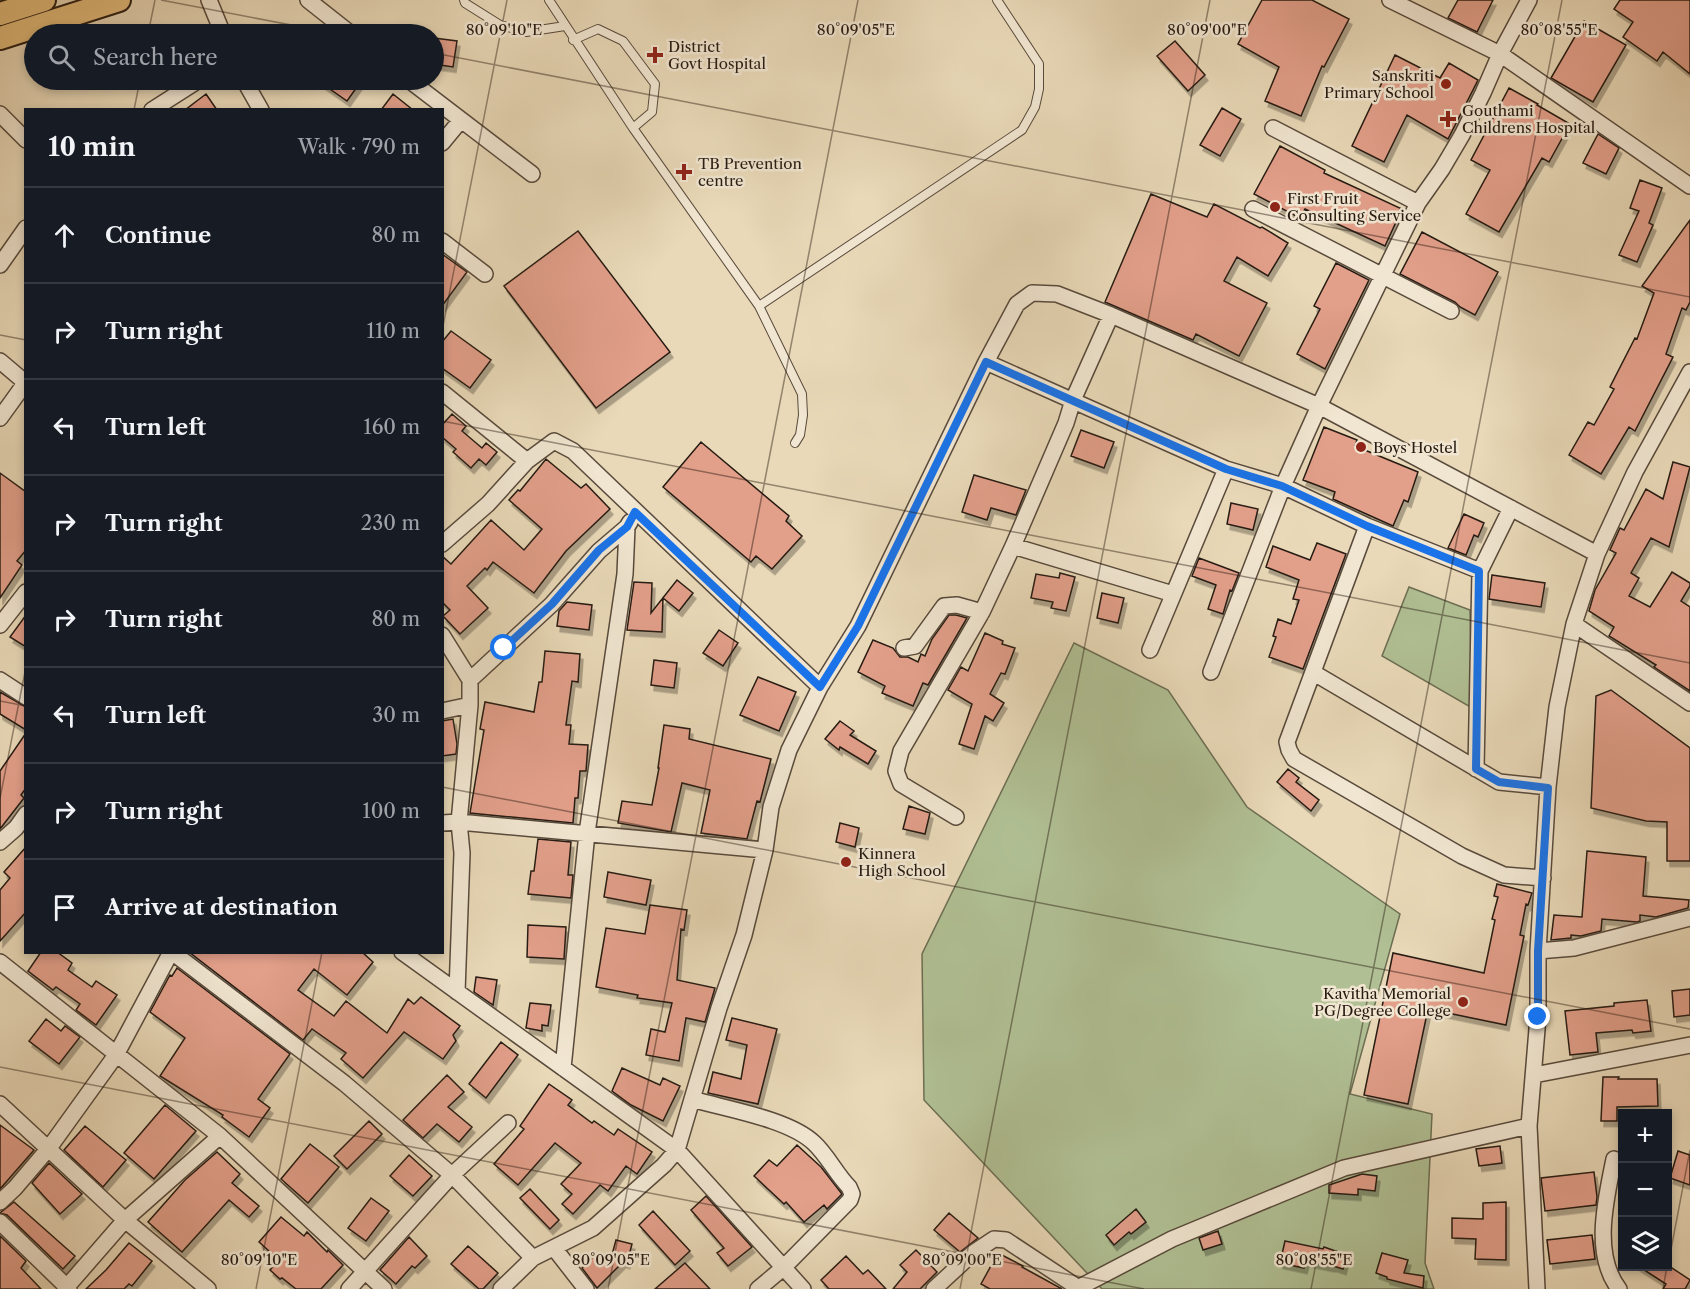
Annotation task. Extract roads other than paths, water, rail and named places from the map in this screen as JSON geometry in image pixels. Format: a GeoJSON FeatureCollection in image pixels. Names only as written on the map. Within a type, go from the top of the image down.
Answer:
{"type":"FeatureCollection","features":[{"type":"Feature","properties":{"kind":"main road"},"geometry":{"type":"LineString","coordinates":[[0,14],[44,0]]}},
{"type":"Feature","properties":{"kind":"main road"},"geometry":{"type":"LineString","coordinates":[[44,24],[119,0]]}},
{"type":"Feature","properties":{"kind":"main road"},"geometry":{"type":"LineString","coordinates":[[0,38],[24,30]]}},
{"type":"Feature","properties":{"kind":"street"},"geometry":{"type":"LineString","coordinates":[[209,0],[219,24]]}},
{"type":"Feature","properties":{"kind":"street"},"geometry":{"type":"LineString","coordinates":[[308,0],[338,24]]}},
{"type":"Feature","properties":{"kind":"street"},"geometry":{"type":"LineString","coordinates":[[1390,0],[1500,54],[1690,186]]}},
{"type":"Feature","properties":{"kind":"street"},"geometry":{"type":"LineString","coordinates":[[1211,672],[1282,486],[1319,406],[1418,203],[1462,135],[1500,54],[1529,0]]}},
{"type":"Feature","properties":{"kind":"street"},"geometry":{"type":"LineString","coordinates":[[155,108],[183,90]]}},
{"type":"Feature","properties":{"kind":"street"},"geometry":{"type":"LineString","coordinates":[[250,90],[260,108]]}},
{"type":"Feature","properties":{"kind":"street"},"geometry":{"type":"LineString","coordinates":[[422,90],[532,174]]}},
{"type":"Feature","properties":{"kind":"street"},"geometry":{"type":"LineString","coordinates":[[0,114],[24,139]]}},
{"type":"Feature","properties":{"kind":"street"},"geometry":{"type":"LineString","coordinates":[[444,140],[460,120]]}},
{"type":"Feature","properties":{"kind":"street"},"geometry":{"type":"LineString","coordinates":[[1273,128],[1418,203]]}},
{"type":"Feature","properties":{"kind":"street"},"geometry":{"type":"LineString","coordinates":[[1253,209],[1451,311]]}},
{"type":"Feature","properties":{"kind":"street"},"geometry":{"type":"LineString","coordinates":[[0,266],[24,231]]}},
{"type":"Feature","properties":{"kind":"street"},"geometry":{"type":"LineString","coordinates":[[444,243],[484,274]]}},
{"type":"Feature","properties":{"kind":"street"},"geometry":{"type":"LineString","coordinates":[[501,1289],[533,1258],[593,1228],[664,1165],[677,1150],[719,1008],[744,935],[765,850],[771,807],[789,750],[820,687],[858,626],[986,362],[1017,304],[1032,293],[1057,294],[1112,315],[1319,406],[1597,554]]}},
{"type":"Feature","properties":{"kind":"street"},"geometry":{"type":"LineString","coordinates":[[956,817],[902,784],[897,771],[901,751],[981,612],[1013,546],[1066,423],[1073,400],[1112,315]]}},
{"type":"Feature","properties":{"kind":"street"},"geometry":{"type":"LineString","coordinates":[[0,360],[24,382]]}},
{"type":"Feature","properties":{"kind":"street"},"geometry":{"type":"LineString","coordinates":[[986,362],[1226,469],[1282,486],[1367,526],[1479,571]]}},
{"type":"Feature","properties":{"kind":"street"},"geometry":{"type":"LineString","coordinates":[[1539,1287],[1529,1126],[1538,1017],[1538,951],[1548,788],[1557,707],[1574,624],[1597,554],[1635,472],[1690,372]]}},
{"type":"Feature","properties":{"kind":"street"},"geometry":{"type":"LineString","coordinates":[[0,418],[24,384]]}},
{"type":"Feature","properties":{"kind":"street"},"geometry":{"type":"LineString","coordinates":[[444,394],[527,461]]}},
{"type":"Feature","properties":{"kind":"street"},"geometry":{"type":"LineString","coordinates":[[444,542],[488,504],[527,461],[554,441],[573,451],[820,687]]}},
{"type":"Feature","properties":{"kind":"street"},"geometry":{"type":"LineString","coordinates":[[1150,650],[1226,469]]}},
{"type":"Feature","properties":{"kind":"street"},"geometry":{"type":"LineString","coordinates":[[1476,769],[1479,571],[1511,508]]}},
{"type":"Feature","properties":{"kind":"street"},"geometry":{"type":"LineString","coordinates":[[470,680],[552,604],[599,550],[627,527],[635,512]]}},
{"type":"Feature","properties":{"kind":"street"},"geometry":{"type":"LineString","coordinates":[[1367,526],[1287,742],[1289,750],[1294,759],[1462,856],[1504,875],[1543,878]]}},
{"type":"Feature","properties":{"kind":"street"},"geometry":{"type":"LineString","coordinates":[[563,1068],[587,833],[625,574],[627,527]]}},
{"type":"Feature","properties":{"kind":"street"},"geometry":{"type":"LineString","coordinates":[[1013,546],[1173,594]]}},
{"type":"Feature","properties":{"kind":"street"},"geometry":{"type":"LineString","coordinates":[[0,625],[24,595]]}},
{"type":"Feature","properties":{"kind":"street"},"geometry":{"type":"LineString","coordinates":[[904,648],[915,646],[944,606],[957,605],[981,612]]}},
{"type":"Feature","properties":{"kind":"street"},"geometry":{"type":"LineString","coordinates":[[1574,624],[1690,703]]}},
{"type":"Feature","properties":{"kind":"street"},"geometry":{"type":"LineString","coordinates":[[444,638],[470,680],[470,705],[459,822],[462,854],[457,993]]}},
{"type":"Feature","properties":{"kind":"street"},"geometry":{"type":"LineString","coordinates":[[1314,673],[1499,782],[1548,788]]}},
{"type":"Feature","properties":{"kind":"street"},"geometry":{"type":"LineString","coordinates":[[0,680],[24,696]]}},
{"type":"Feature","properties":{"kind":"street"},"geometry":{"type":"LineString","coordinates":[[444,711],[470,705]]}},
{"type":"Feature","properties":{"kind":"street"},"geometry":{"type":"LineString","coordinates":[[444,823],[459,822],[765,850]]}},
{"type":"Feature","properties":{"kind":"street"},"geometry":{"type":"LineString","coordinates":[[0,842],[21,832]]}},
{"type":"Feature","properties":{"kind":"street"},"geometry":{"type":"LineString","coordinates":[[1538,951],[1575,948],[1690,918]]}},
{"type":"Feature","properties":{"kind":"street"},"geometry":{"type":"LineString","coordinates":[[0,1202],[49,1148],[117,1055],[171,954]]}},
{"type":"Feature","properties":{"kind":"street"},"geometry":{"type":"LineString","coordinates":[[175,954],[344,1083],[452,1175],[533,1258]]}},
{"type":"Feature","properties":{"kind":"street"},"geometry":{"type":"LineString","coordinates":[[405,954],[677,1150],[802,1289]]}},
{"type":"Feature","properties":{"kind":"street"},"geometry":{"type":"LineString","coordinates":[[0,962],[220,1136],[384,1289]]}},
{"type":"Feature","properties":{"kind":"street"},"geometry":{"type":"LineString","coordinates":[[1534,1075],[1690,1045]]}},
{"type":"Feature","properties":{"kind":"street"},"geometry":{"type":"LineString","coordinates":[[692,1099],[777,1122],[794,1131],[814,1143],[852,1194],[850,1200],[783,1268],[758,1289]]}},
{"type":"Feature","properties":{"kind":"street"},"geometry":{"type":"LineString","coordinates":[[0,1104],[125,1220],[206,1289]]}},
{"type":"Feature","properties":{"kind":"street"},"geometry":{"type":"LineString","coordinates":[[349,1289],[452,1175],[508,1123]]}},
{"type":"Feature","properties":{"kind":"street"},"geometry":{"type":"LineString","coordinates":[[934,1289],[973,1253],[994,1239],[1006,1240],[1077,1288],[1172,1239],[1344,1168],[1529,1126]]}},
{"type":"Feature","properties":{"kind":"street"},"geometry":{"type":"LineString","coordinates":[[0,1222],[67,1288],[125,1220],[220,1136]]}},
{"type":"Feature","properties":{"kind":"street"},"geometry":{"type":"LineString","coordinates":[[1614,1159],[1605,1200],[1604,1241],[1607,1269],[1619,1289]]}},
{"type":"Feature","properties":{"kind":"street"},"geometry":{"type":"LineString","coordinates":[[554,1248],[586,1289]]}},
{"type":"Feature","properties":{"kind":"lane"},"geometry":{"type":"LineString","coordinates":[[464,0],[465,3],[500,25],[526,32],[565,26]]}},
{"type":"Feature","properties":{"kind":"lane"},"geometry":{"type":"LineString","coordinates":[[549,0],[573,40],[633,128],[759,306],[802,394],[803,415],[800,435],[795,443]]}},
{"type":"Feature","properties":{"kind":"lane"},"geometry":{"type":"LineString","coordinates":[[759,306],[1022,130],[1035,107],[1039,89],[1039,64],[997,0]]}},
{"type":"Feature","properties":{"kind":"lane"},"geometry":{"type":"LineString","coordinates":[[573,40],[598,29],[623,41],[655,84],[652,112],[633,128]]}},
{"type":"Feature","properties":{"kind":"place","name":"District Govt Hospital"},"geometry":{"type":"Point","coordinates":[655,55]}},
{"type":"Feature","properties":{"kind":"place","name":"Sanskriti Primary School"},"geometry":{"type":"Point","coordinates":[1446,84]}},
{"type":"Feature","properties":{"kind":"place","name":"Gouthami Childrens Hospital"},"geometry":{"type":"Point","coordinates":[1448,119]}},
{"type":"Feature","properties":{"kind":"place","name":"TB Prevention centre"},"geometry":{"type":"Point","coordinates":[684,172]}},
{"type":"Feature","properties":{"kind":"place","name":"First Fruit Consulting Service"},"geometry":{"type":"Point","coordinates":[1275,207]}},
{"type":"Feature","properties":{"kind":"place","name":"Boys Hostel"},"geometry":{"type":"Point","coordinates":[1361,447]}},
{"type":"Feature","properties":{"kind":"place","name":"Kinnera High School"},"geometry":{"type":"Point","coordinates":[846,862]}},
{"type":"Feature","properties":{"kind":"place","name":"Kavitha Memorial PG/Degree College"},"geometry":{"type":"Point","coordinates":[1463,1002]}}]}
